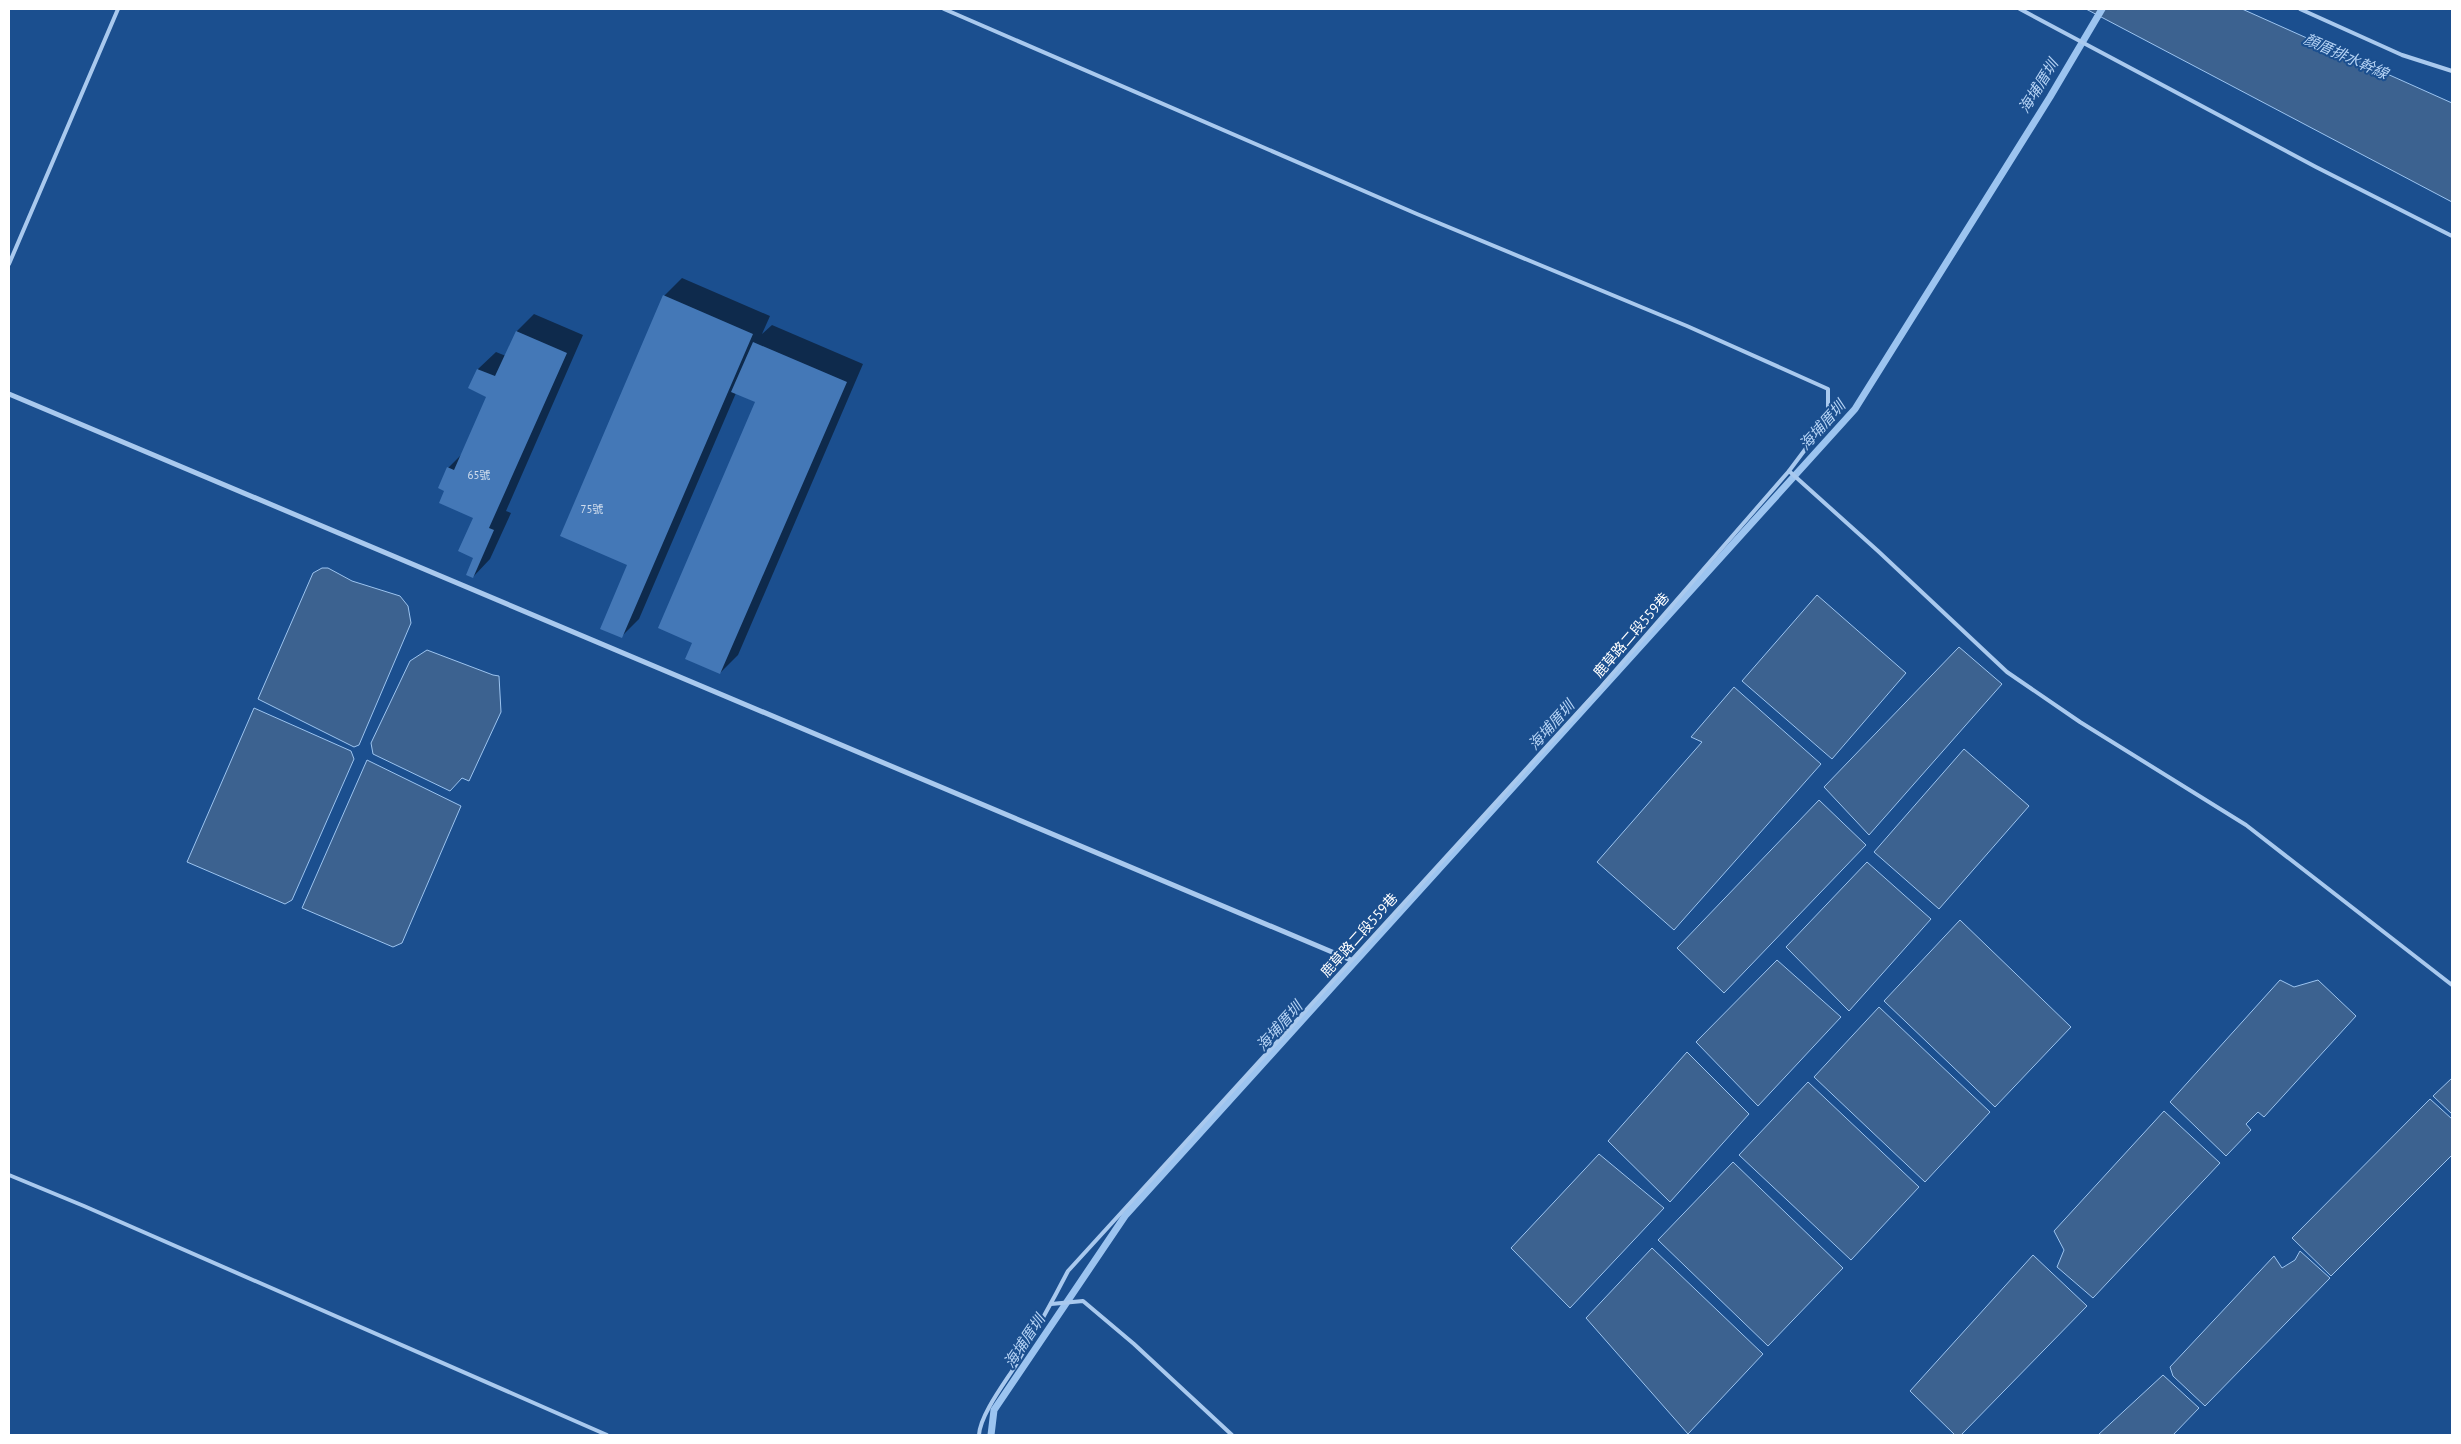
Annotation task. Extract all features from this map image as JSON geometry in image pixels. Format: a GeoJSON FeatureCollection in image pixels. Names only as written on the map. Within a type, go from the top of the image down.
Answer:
{"type":"FeatureCollection","features":[{"type":"Feature","properties":{"kind":"street"},"geometry":{"type":"LineString","coordinates":[[9,394],[1351,960]]}},
{"type":"Feature","properties":{"kind":"lane"},"geometry":{"type":"LineString","coordinates":[[9,264],[118,9]]}},
{"type":"Feature","properties":{"kind":"lane","name":"鹿草路二段559巷"},"geometry":{"type":"LineString","coordinates":[[944,9],[1417,214],[1687,326],[1828,389],[1828,419],[1789,471],[1600,687],[1068,1271],[992,1405],[979,1430],[979,1435]]}},
{"type":"Feature","properties":{"kind":"lane"},"geometry":{"type":"LineString","coordinates":[[2020,9],[2316,167],[2452,236]]}},
{"type":"Feature","properties":{"kind":"lane"},"geometry":{"type":"LineString","coordinates":[[2300,9],[2402,55],[2452,71]]}},
{"type":"Feature","properties":{"kind":"lane"},"geometry":{"type":"LineString","coordinates":[[1789,471],[1878,550],[2007,672],[2080,722],[2246,825],[2452,985]]}},
{"type":"Feature","properties":{"kind":"lane"},"geometry":{"type":"LineString","coordinates":[[9,1175],[607,1435]]}},
{"type":"Feature","properties":{"kind":"lane"},"geometry":{"type":"LineString","coordinates":[[1051,1304],[1083,1301],[1134,1344],[1232,1435]]}},
{"type":"Feature","properties":{"kind":"water","name":"顏厝排水幹線"},"geometry":{"type":"Polygon","coordinates":[[[2086,9],[2242,9],[2452,103],[2452,202],[2086,9]]]}},
{"type":"Feature","properties":{"kind":"water"},"geometry":{"type":"Polygon","coordinates":[[[322,568],[328,568],[352,581],[400,596],[408,606],[411,623],[359,745],[354,747],[258,699],[313,573],[322,568]]]}},
{"type":"Feature","properties":{"kind":"water"},"geometry":{"type":"Polygon","coordinates":[[[1817,595],[1906,673],[1832,759],[1742,681],[1817,595]]]}},
{"type":"Feature","properties":{"kind":"water"},"geometry":{"type":"Polygon","coordinates":[[[1959,647],[2002,684],[1869,835],[1824,787],[1959,647]]]}},
{"type":"Feature","properties":{"kind":"water"},"geometry":{"type":"Polygon","coordinates":[[[427,650],[499,676],[501,712],[469,781],[462,778],[450,791],[373,754],[371,743],[410,661],[427,650]]]}},
{"type":"Feature","properties":{"kind":"water"},"geometry":{"type":"Polygon","coordinates":[[[1734,687],[1821,764],[1674,930],[1597,862],[1702,742],[1691,737],[1734,687]]]}},
{"type":"Feature","properties":{"kind":"water"},"geometry":{"type":"Polygon","coordinates":[[[254,708],[351,751],[354,759],[292,900],[285,904],[187,862],[254,708]]]}},
{"type":"Feature","properties":{"kind":"water"},"geometry":{"type":"Polygon","coordinates":[[[1964,749],[2029,806],[1939,909],[1874,852],[1964,749]]]}},
{"type":"Feature","properties":{"kind":"water"},"geometry":{"type":"Polygon","coordinates":[[[367,760],[461,806],[402,943],[393,947],[302,908],[367,760]]]}},
{"type":"Feature","properties":{"kind":"water"},"geometry":{"type":"Polygon","coordinates":[[[1819,800],[1866,845],[1724,993],[1677,948],[1819,800]]]}},
{"type":"Feature","properties":{"kind":"water"},"geometry":{"type":"Polygon","coordinates":[[[1867,862],[1931,919],[1849,1011],[1786,947],[1867,862]]]}},
{"type":"Feature","properties":{"kind":"water"},"geometry":{"type":"Polygon","coordinates":[[[1960,920],[2071,1027],[1995,1107],[1884,1001],[1960,920]]]}},
{"type":"Feature","properties":{"kind":"water"},"geometry":{"type":"Polygon","coordinates":[[[1777,960],[1841,1017],[1758,1106],[1696,1042],[1777,960]]]}},
{"type":"Feature","properties":{"kind":"water"},"geometry":{"type":"Polygon","coordinates":[[[2280,980],[2294,987],[2318,980],[2356,1016],[2264,1117],[2258,1112],[2246,1124],[2251,1130],[2226,1156],[2170,1102],[2280,980]]]}},
{"type":"Feature","properties":{"kind":"water"},"geometry":{"type":"Polygon","coordinates":[[[1879,1007],[1990,1112],[1925,1182],[1814,1077],[1879,1007]]]}},
{"type":"Feature","properties":{"kind":"water"},"geometry":{"type":"Polygon","coordinates":[[[1687,1052],[1749,1114],[1670,1202],[1608,1141],[1687,1052]]]}},
{"type":"Feature","properties":{"kind":"water"},"geometry":{"type":"Polygon","coordinates":[[[2452,1078],[2452,1114],[2433,1096],[2452,1078]]]}},
{"type":"Feature","properties":{"kind":"water"},"geometry":{"type":"Polygon","coordinates":[[[1808,1082],[1919,1187],[1851,1260],[1739,1155],[1808,1082]]]}},
{"type":"Feature","properties":{"kind":"water"},"geometry":{"type":"Polygon","coordinates":[[[2430,1099],[2452,1119],[2452,1155],[2331,1276],[2292,1238],[2430,1099]]]}},
{"type":"Feature","properties":{"kind":"water"},"geometry":{"type":"Polygon","coordinates":[[[2164,1111],[2220,1163],[2093,1298],[2057,1267],[2064,1250],[2054,1231],[2164,1111]]]}},
{"type":"Feature","properties":{"kind":"water"},"geometry":{"type":"Polygon","coordinates":[[[1599,1154],[1664,1208],[1570,1308],[1511,1248],[1599,1154]]]}},
{"type":"Feature","properties":{"kind":"water"},"geometry":{"type":"Polygon","coordinates":[[[1733,1162],[1843,1268],[1768,1346],[1658,1240],[1733,1162]]]}},
{"type":"Feature","properties":{"kind":"water"},"geometry":{"type":"Polygon","coordinates":[[[1652,1248],[1763,1354],[1688,1434],[1586,1318],[1652,1248]]]}},
{"type":"Feature","properties":{"kind":"water"},"geometry":{"type":"Polygon","coordinates":[[[2300,1251],[2330,1278],[2205,1406],[2173,1376],[2170,1367],[2274,1256],[2282,1268],[2295,1260],[2300,1251]]]}},
{"type":"Feature","properties":{"kind":"water"},"geometry":{"type":"Polygon","coordinates":[[[2033,1255],[2087,1306],[1961,1435],[1955,1435],[1910,1391],[2033,1255]]]}},
{"type":"Feature","properties":{"kind":"water"},"geometry":{"type":"Polygon","coordinates":[[[2163,1375],[2199,1408],[2173,1435],[2098,1435],[2163,1375]]]}},
{"type":"Feature","properties":{"kind":"building"},"geometry":{"type":"Polygon","coordinates":[[[663,295],[753,334],[622,638],[600,629],[627,565],[560,536],[663,295]]]}},
{"type":"Feature","properties":{"kind":"building"},"geometry":{"type":"Polygon","coordinates":[[[516,331],[567,353],[489,528],[494,530],[473,578],[466,575],[473,558],[458,551],[473,518],[439,503],[444,491],[438,488],[447,467],[454,470],[486,397],[468,388],[477,369],[495,376],[516,331]]]}},
{"type":"Feature","properties":{"kind":"building"},"geometry":{"type":"Polygon","coordinates":[[[753,342],[847,382],[720,674],[685,659],[692,643],[658,628],[755,402],[731,392],[753,342]]]}},
{"type":"Feature","properties":{"kind":"waterway","name":"海埔厝圳"},"geometry":{"type":"LineString","coordinates":[[991,1435],[994,1410],[1125,1216],[1855,409],[2050,97],[2102,9]]}}]}
